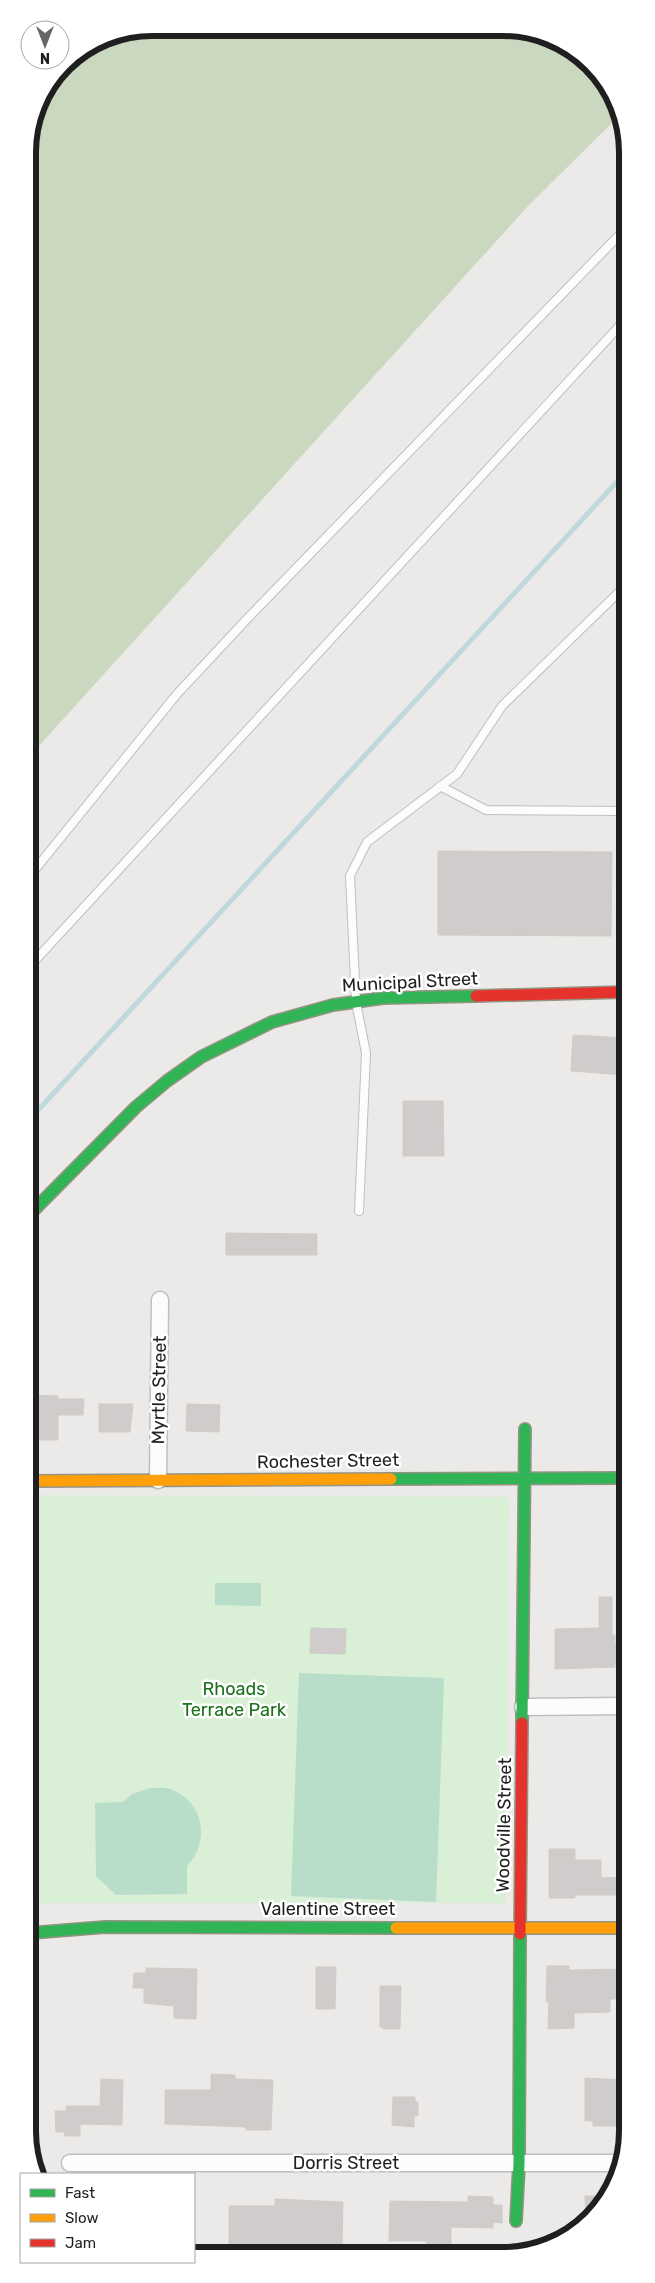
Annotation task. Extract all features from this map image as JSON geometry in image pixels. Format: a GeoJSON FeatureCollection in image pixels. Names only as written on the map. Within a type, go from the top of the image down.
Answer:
{"type":"FeatureCollection","features":[{"type":"Feature","properties":{"kind":"street","name":"Municipal Street"},"geometry":{"type":"LineString","coordinates":[[36,1208],[136,1107],[201,1057],[272,1022],[333,1005],[383,998],[619,992]]}},
{"type":"Feature","properties":{"kind":"street","name":"Myrtle Street"},"geometry":{"type":"LineString","coordinates":[[158,1480],[160,1300]]}},
{"type":"Feature","properties":{"kind":"street","name":"Woodville Street"},"geometry":{"type":"LineString","coordinates":[[516,2221],[519,2164],[523,1478],[525,1429]]}},
{"type":"Feature","properties":{"kind":"street","name":"Rochester Street"},"geometry":{"type":"LineString","coordinates":[[36,1481],[619,1478]]}},
{"type":"Feature","properties":{"kind":"street"},"geometry":{"type":"LineString","coordinates":[[523,1708],[619,1706]]}},
{"type":"Feature","properties":{"kind":"street","name":"Valentine Street"},"geometry":{"type":"LineString","coordinates":[[36,1932],[105,1926],[619,1928]]}},
{"type":"Feature","properties":{"kind":"street","name":"Dorris Street"},"geometry":{"type":"LineString","coordinates":[[70,2163],[614,2163]]}},
{"type":"Feature","properties":{"kind":"lane"},"geometry":{"type":"LineString","coordinates":[[36,867],[177,694],[247,619],[619,235]]}},
{"type":"Feature","properties":{"kind":"lane"},"geometry":{"type":"LineString","coordinates":[[36,959],[619,327]]}},
{"type":"Feature","properties":{"kind":"lane"},"geometry":{"type":"LineString","coordinates":[[359,1211],[366,1053],[356,1002],[350,876],[367,842],[457,774],[502,706],[619,592]]}},
{"type":"Feature","properties":{"kind":"lane"},"geometry":{"type":"LineString","coordinates":[[440,786],[486,810],[619,811]]}},
{"type":"Feature","properties":{"kind":"green space"},"geometry":{"type":"Polygon","coordinates":[[[145,36],[510,36],[525,38],[547,45],[573,60],[595,82],[607,101],[614,120],[529,205],[36,749],[36,145],[38,130],[48,101],[70,70],[94,52],[108,45],[130,38],[145,36]]]}},
{"type":"Feature","properties":{"kind":"green space","name":"Rhoads Terrace Park"},"geometry":{"type":"Polygon","coordinates":[[[36,1495],[509,1497],[506,1903],[36,1903],[36,1495]]]}},
{"type":"Feature","properties":{"kind":"green space"},"geometry":{"type":"Polygon","coordinates":[[[215,1583],[261,1583],[261,1606],[215,1605],[215,1583]]]}},
{"type":"Feature","properties":{"kind":"green space"},"geometry":{"type":"Polygon","coordinates":[[[299,1673],[444,1678],[436,1902],[291,1896],[299,1673]]]}},
{"type":"Feature","properties":{"kind":"green space"},"geometry":{"type":"Polygon","coordinates":[[[150,1788],[170,1789],[181,1795],[197,1812],[201,1834],[195,1856],[187,1866],[187,1894],[116,1895],[96,1876],[95,1803],[123,1802],[132,1794],[150,1788]]]}},
{"type":"Feature","properties":{"kind":"building"},"geometry":{"type":"Polygon","coordinates":[[[438,851],[612,852],[611,936],[438,935],[438,851]]]}},
{"type":"Feature","properties":{"kind":"building"},"geometry":{"type":"Polygon","coordinates":[[[573,1035],[619,1038],[619,1074],[571,1071],[573,1035]]]}},
{"type":"Feature","properties":{"kind":"building"},"geometry":{"type":"Polygon","coordinates":[[[403,1101],[443,1101],[444,1156],[403,1156],[403,1101]]]}},
{"type":"Feature","properties":{"kind":"building"},"geometry":{"type":"Polygon","coordinates":[[[226,1233],[317,1234],[317,1255],[226,1255],[226,1233]]]}},
{"type":"Feature","properties":{"kind":"building"},"geometry":{"type":"Polygon","coordinates":[[[36,1395],[58,1396],[58,1399],[84,1399],[83,1415],[58,1415],[58,1440],[36,1440],[36,1395]]]}},
{"type":"Feature","properties":{"kind":"building"},"geometry":{"type":"Polygon","coordinates":[[[99,1404],[133,1404],[130,1432],[99,1432],[99,1404]]]}},
{"type":"Feature","properties":{"kind":"building"},"geometry":{"type":"Polygon","coordinates":[[[187,1404],[220,1405],[219,1432],[186,1431],[187,1404]]]}},
{"type":"Feature","properties":{"kind":"building"},"geometry":{"type":"Polygon","coordinates":[[[599,1597],[612,1597],[612,1635],[615,1635],[615,1644],[619,1644],[619,1664],[615,1664],[615,1667],[555,1669],[555,1629],[599,1628],[599,1597]]]}},
{"type":"Feature","properties":{"kind":"building"},"geometry":{"type":"Polygon","coordinates":[[[311,1628],[346,1629],[345,1654],[310,1653],[311,1628]]]}},
{"type":"Feature","properties":{"kind":"building"},"geometry":{"type":"Polygon","coordinates":[[[549,1849],[575,1849],[575,1860],[601,1860],[601,1878],[619,1877],[619,1895],[575,1895],[575,1898],[549,1898],[549,1849]]]}},
{"type":"Feature","properties":{"kind":"building"},"geometry":{"type":"Polygon","coordinates":[[[547,1966],[569,1966],[569,1970],[619,1969],[619,1999],[610,1999],[610,2012],[574,2013],[574,2028],[548,2029],[549,2002],[546,2002],[547,1966]]]}},
{"type":"Feature","properties":{"kind":"building"},"geometry":{"type":"Polygon","coordinates":[[[316,1967],[336,1967],[335,2009],[316,2009],[316,1967]]]}},
{"type":"Feature","properties":{"kind":"building"},"geometry":{"type":"Polygon","coordinates":[[[146,1968],[197,1969],[196,2019],[174,2018],[174,2006],[144,2003],[144,1988],[133,1988],[134,1973],[146,1973],[146,1968]]]}},
{"type":"Feature","properties":{"kind":"building"},"geometry":{"type":"Polygon","coordinates":[[[380,1986],[401,1986],[400,2029],[383,2029],[383,2027],[380,2027],[380,1986]]]}},
{"type":"Feature","properties":{"kind":"building"},"geometry":{"type":"Polygon","coordinates":[[[211,2074],[235,2075],[235,2079],[273,2080],[271,2130],[246,2130],[246,2127],[165,2124],[165,2090],[211,2090],[211,2074]]]}},
{"type":"Feature","properties":{"kind":"building"},"geometry":{"type":"Polygon","coordinates":[[[585,2078],[619,2080],[619,2126],[593,2126],[593,2121],[585,2121],[585,2078]]]}},
{"type":"Feature","properties":{"kind":"building"},"geometry":{"type":"Polygon","coordinates":[[[101,2079],[123,2080],[122,2125],[80,2124],[80,2136],[65,2136],[64,2132],[56,2132],[55,2111],[67,2111],[66,2106],[100,2106],[101,2079]]]}},
{"type":"Feature","properties":{"kind":"building"},"geometry":{"type":"Polygon","coordinates":[[[393,2097],[415,2097],[415,2102],[418,2102],[418,2116],[414,2116],[414,2127],[392,2125],[393,2097]]]}},
{"type":"Feature","properties":{"kind":"building"},"geometry":{"type":"Polygon","coordinates":[[[468,2196],[493,2197],[493,2205],[502,2205],[502,2223],[493,2222],[493,2228],[451,2227],[451,2245],[427,2245],[427,2241],[389,2241],[390,2201],[468,2202],[468,2196]]]}},
{"type":"Feature","properties":{"kind":"building"},"geometry":{"type":"Polygon","coordinates":[[[585,2196],[598,2196],[590,2207],[586,2211],[585,2196]]]}},
{"type":"Feature","properties":{"kind":"building"},"geometry":{"type":"Polygon","coordinates":[[[275,2199],[343,2202],[342,2245],[298,2244],[298,2247],[229,2247],[229,2206],[275,2206],[275,2199]]]}},
{"type":"Feature","properties":{"kind":"waterway"},"geometry":{"type":"LineString","coordinates":[[36,1112],[619,480]]}},
{"type":"Feature","properties":{"kind":"traffic: fast"},"geometry":{"type":"LineString","coordinates":[[36,1208],[136,1107],[167,1081],[201,1057],[272,1022],[333,1005],[383,998],[476,996]]}},
{"type":"Feature","properties":{"kind":"traffic: fast"},"geometry":{"type":"LineString","coordinates":[[522,1723],[525,1429]]}},
{"type":"Feature","properties":{"kind":"traffic: fast"},"geometry":{"type":"LineString","coordinates":[[391,1479],[619,1478]]}},
{"type":"Feature","properties":{"kind":"traffic: fast"},"geometry":{"type":"LineString","coordinates":[[36,1933],[105,1927],[396,1928]]}},
{"type":"Feature","properties":{"kind":"traffic: fast"},"geometry":{"type":"LineString","coordinates":[[516,2221],[519,2164],[520,1934]]}},
{"type":"Feature","properties":{"kind":"traffic: slow"},"geometry":{"type":"LineString","coordinates":[[36,1481],[391,1479]]}},
{"type":"Feature","properties":{"kind":"traffic: slow"},"geometry":{"type":"LineString","coordinates":[[396,1928],[619,1928]]}},
{"type":"Feature","properties":{"kind":"traffic: jam"},"geometry":{"type":"LineString","coordinates":[[476,996],[619,992]]}},
{"type":"Feature","properties":{"kind":"traffic: jam"},"geometry":{"type":"LineString","coordinates":[[520,1934],[522,1723]]}}]}
